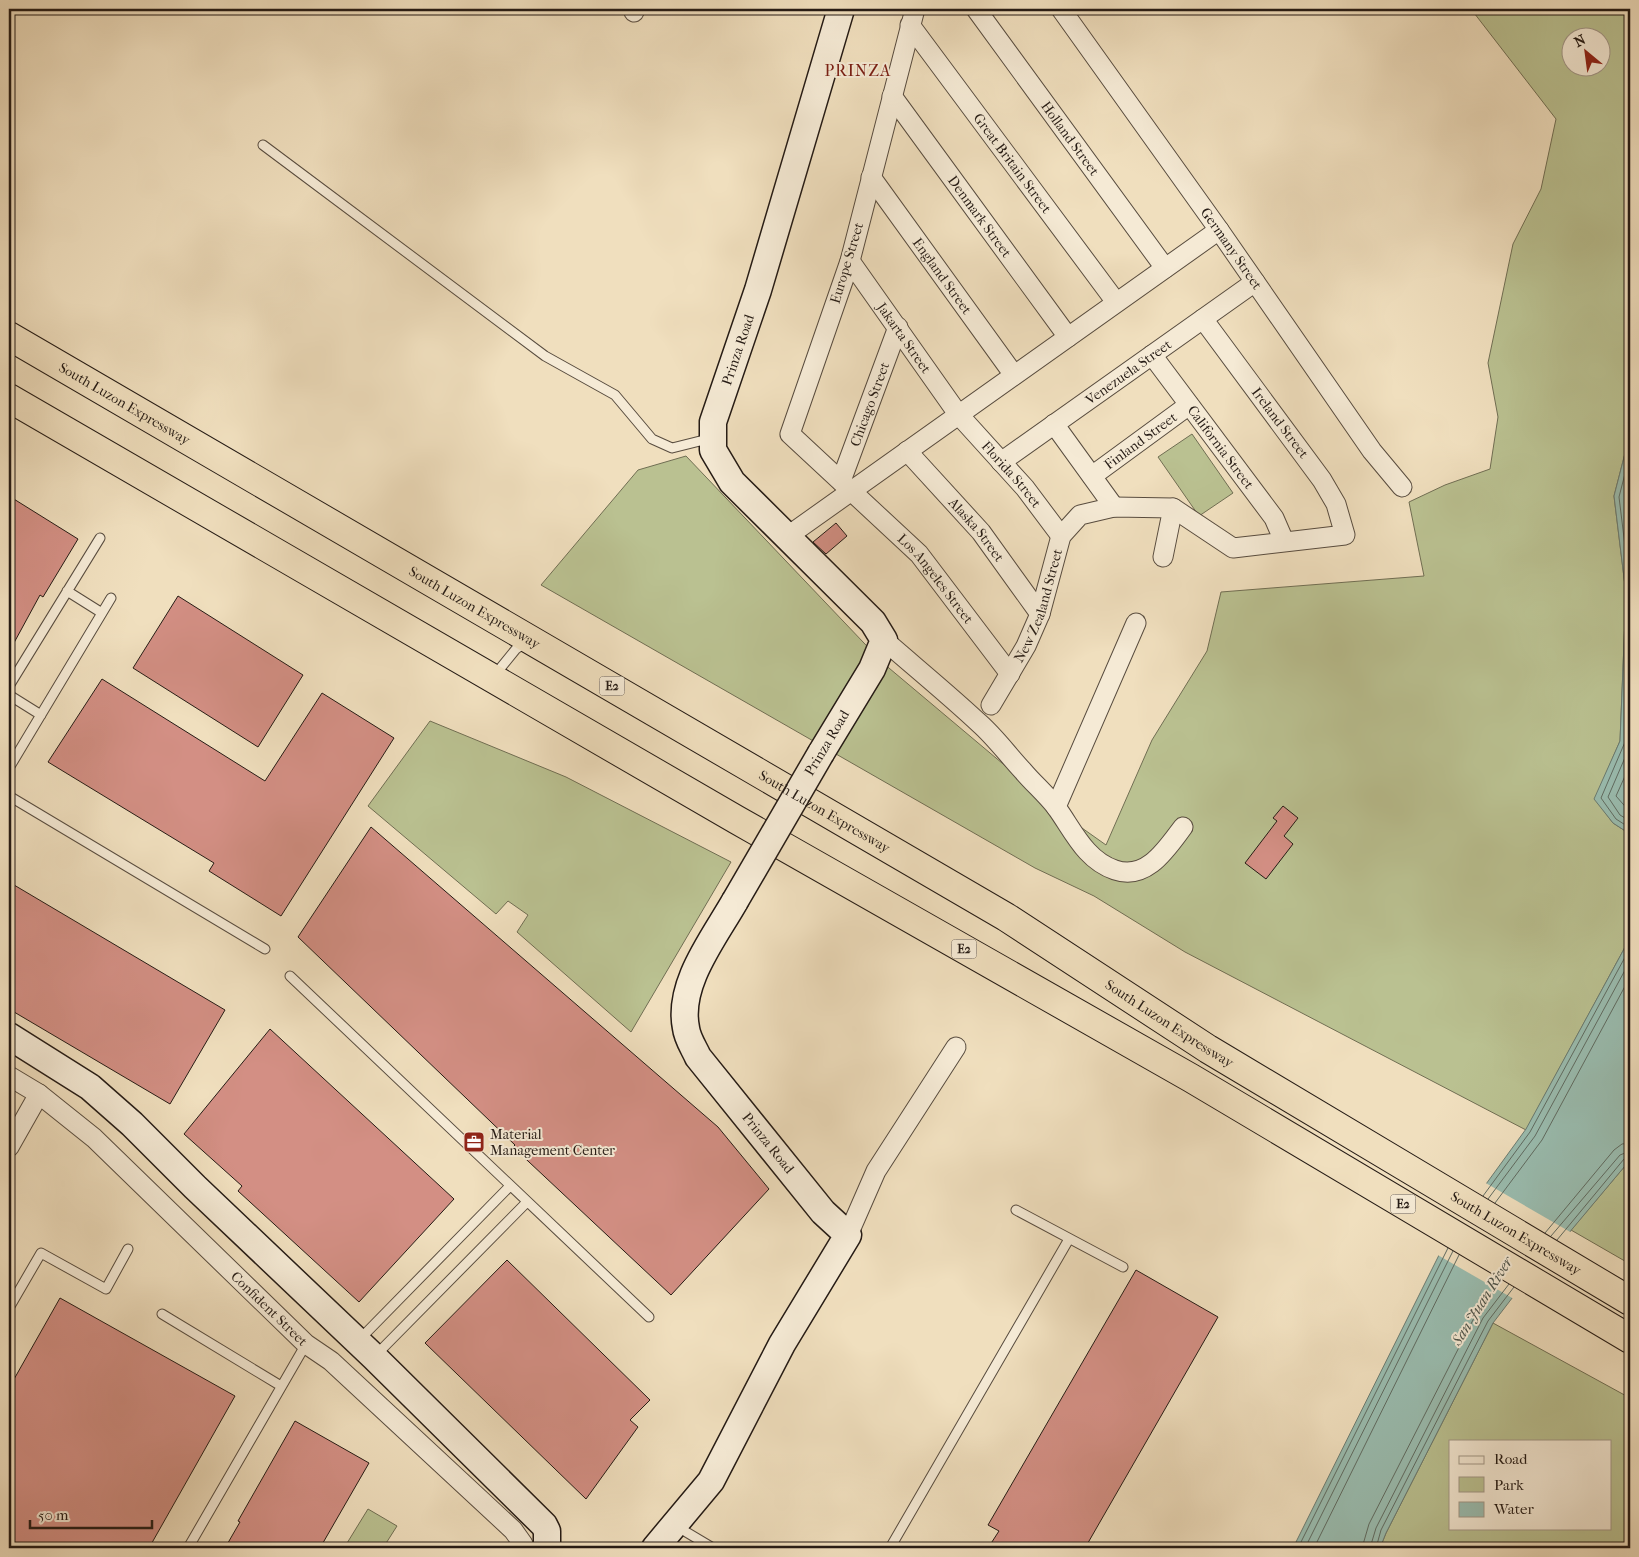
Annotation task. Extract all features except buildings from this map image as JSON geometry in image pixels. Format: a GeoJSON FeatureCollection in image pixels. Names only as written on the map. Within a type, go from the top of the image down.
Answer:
{"type":"FeatureCollection","features":[{"type":"Feature","properties":{"kind":"highway","name":"South Luzon Expressway"},"geometry":{"type":"LineString","coordinates":[[9,336],[1006,917],[1208,1049],[1630,1301]]}},
{"type":"Feature","properties":{"kind":"highway","name":"E2"},"geometry":{"type":"LineString","coordinates":[[9,398],[737,820],[1191,1078],[1623,1335]]}},
{"type":"Feature","properties":{"kind":"highway"},"geometry":{"type":"LineString","coordinates":[[9,413],[57,426]]}},
{"type":"Feature","properties":{"kind":"main road","name":"Prinza Road"},"geometry":{"type":"LineString","coordinates":[[841,9],[758,290],[713,422],[712,438],[713,450],[732,482],[872,622],[884,640],[872,669],[821,753],[698,966],[688,990],[684,1006],[686,1030],[698,1056],[823,1212],[848,1234]]}},
{"type":"Feature","properties":{"kind":"main road"},"geometry":{"type":"LineString","coordinates":[[9,1036],[90,1087],[106,1101],[366,1349],[544,1525],[548,1531],[547,1548]]}},
{"type":"Feature","properties":{"kind":"main road"},"geometry":{"type":"LineString","coordinates":[[655,1548],[711,1481],[782,1344],[848,1234]]}},
{"type":"Feature","properties":{"kind":"street","name":"Holland Street"},"geometry":{"type":"LineString","coordinates":[[976,9],[1165,268]]}},
{"type":"Feature","properties":{"kind":"street","name":"Germany Street"},"geometry":{"type":"LineString","coordinates":[[1061,9],[1219,230],[1372,452],[1402,487]]}},
{"type":"Feature","properties":{"kind":"street","name":"Europe Street"},"geometry":{"type":"LineString","coordinates":[[846,486],[790,434],[850,261],[913,17]]}},
{"type":"Feature","properties":{"kind":"street","name":"Great Britain Street"},"geometry":{"type":"LineString","coordinates":[[913,17],[1116,302]]}},
{"type":"Feature","properties":{"kind":"street","name":"Denmark Street"},"geometry":{"type":"LineString","coordinates":[[892,96],[1068,337]]}},
{"type":"Feature","properties":{"kind":"street","name":"England Street"},"geometry":{"type":"LineString","coordinates":[[871,177],[1014,375]]}},
{"type":"Feature","properties":{"kind":"street"},"geometry":{"type":"LineString","coordinates":[[788,536],[846,486],[907,451],[1219,230]]}},
{"type":"Feature","properties":{"kind":"street","name":"Jakarta Street"},"geometry":{"type":"LineString","coordinates":[[850,261],[958,414]]}},
{"type":"Feature","properties":{"kind":"street","name":"Venezuela Street"},"geometry":{"type":"LineString","coordinates":[[1001,462],[1255,282]]}},
{"type":"Feature","properties":{"kind":"street","name":"Ireland Street"},"geometry":{"type":"LineString","coordinates":[[1203,319],[1322,480],[1336,504],[1345,535],[1284,541]]}},
{"type":"Feature","properties":{"kind":"street","name":"Chicago Street"},"geometry":{"type":"LineString","coordinates":[[846,486],[898,327]]}},
{"type":"Feature","properties":{"kind":"street","name":"California Street"},"geometry":{"type":"LineString","coordinates":[[1152,355],[1274,518],[1284,541]]}},
{"type":"Feature","properties":{"kind":"street","name":"Finland Street"},"geometry":{"type":"LineString","coordinates":[[1092,476],[1189,405]]}},
{"type":"Feature","properties":{"kind":"street","name":"Florida Street"},"geometry":{"type":"LineString","coordinates":[[958,414],[1026,488],[1061,536]]}},
{"type":"Feature","properties":{"kind":"street"},"geometry":{"type":"LineString","coordinates":[[1054,424],[1114,507]]}},
{"type":"Feature","properties":{"kind":"street","name":"Alaska Street"},"geometry":{"type":"LineString","coordinates":[[907,451],[981,532],[1040,614]]}},
{"type":"Feature","properties":{"kind":"street","name":"Los Angeles Street"},"geometry":{"type":"LineString","coordinates":[[846,486],[919,554],[1010,674]]}},
{"type":"Feature","properties":{"kind":"street","name":"New Zealand Street"},"geometry":{"type":"LineString","coordinates":[[991,705],[1026,646],[1040,614],[1061,536],[1080,515],[1114,507],[1173,508]]}},
{"type":"Feature","properties":{"kind":"street"},"geometry":{"type":"LineString","coordinates":[[1163,557],[1173,508],[1233,548],[1284,541]]}},
{"type":"Feature","properties":{"kind":"street"},"geometry":{"type":"LineString","coordinates":[[1056,807],[1136,623]]}},
{"type":"Feature","properties":{"kind":"street"},"geometry":{"type":"LineString","coordinates":[[884,640],[980,724],[1056,807],[1071,833],[1088,852],[1103,864],[1116,870],[1132,872],[1145,868],[1161,856],[1183,827]]}},
{"type":"Feature","properties":{"kind":"street"},"geometry":{"type":"LineString","coordinates":[[848,1234],[876,1172],[956,1046]]}},
{"type":"Feature","properties":{"kind":"street","name":"Confident Street"},"geometry":{"type":"LineString","coordinates":[[9,1076],[39,1094],[94,1138],[306,1344],[331,1361],[513,1530],[523,1544],[522,1548]]}},
{"type":"Feature","properties":{"kind":"street"},"geometry":{"type":"LineString","coordinates":[[9,1147],[39,1094]]}},
{"type":"Feature","properties":{"kind":"lane"},"geometry":{"type":"LineString","coordinates":[[263,145],[545,356],[615,395],[652,438],[672,448],[712,438]]}},
{"type":"Feature","properties":{"kind":"lane"},"geometry":{"type":"LineString","coordinates":[[9,686],[100,538]]}},
{"type":"Feature","properties":{"kind":"lane"},"geometry":{"type":"LineString","coordinates":[[67,591],[102,613]]}},
{"type":"Feature","properties":{"kind":"lane"},"geometry":{"type":"LineString","coordinates":[[9,768],[111,598]]}},
{"type":"Feature","properties":{"kind":"lane"},"geometry":{"type":"LineString","coordinates":[[492,678],[516,650],[530,639]]}},
{"type":"Feature","properties":{"kind":"lane"},"geometry":{"type":"LineString","coordinates":[[9,695],[41,715]]}},
{"type":"Feature","properties":{"kind":"lane"},"geometry":{"type":"LineString","coordinates":[[9,796],[265,949]]}},
{"type":"Feature","properties":{"kind":"lane"},"geometry":{"type":"LineString","coordinates":[[290,976],[649,1317]]}},
{"type":"Feature","properties":{"kind":"lane"},"geometry":{"type":"LineString","coordinates":[[366,1349],[510,1186]]}},
{"type":"Feature","properties":{"kind":"lane"},"geometry":{"type":"LineString","coordinates":[[366,1349],[528,1202]]}},
{"type":"Feature","properties":{"kind":"lane"},"geometry":{"type":"LineString","coordinates":[[1016,1210],[1123,1268]]}},
{"type":"Feature","properties":{"kind":"lane"},"geometry":{"type":"LineString","coordinates":[[890,1548],[1069,1239]]}},
{"type":"Feature","properties":{"kind":"lane"},"geometry":{"type":"LineString","coordinates":[[9,1308],[41,1253],[106,1288],[128,1249]]}},
{"type":"Feature","properties":{"kind":"lane"},"geometry":{"type":"LineString","coordinates":[[162,1314],[281,1386]]}},
{"type":"Feature","properties":{"kind":"lane"},"geometry":{"type":"LineString","coordinates":[[188,1548],[306,1344]]}},
{"type":"Feature","properties":{"kind":"lane"},"geometry":{"type":"LineString","coordinates":[[674,1525],[713,1548]]}},
{"type":"Feature","properties":{"kind":"green space"},"geometry":{"type":"Polygon","coordinates":[[[1471,9],[1630,9],[1630,434],[1614,496],[1626,594],[1620,741],[1595,799],[1613,823],[1630,834],[1630,938],[1526,1130],[1185,952],[1094,896],[1035,868],[541,585],[638,470],[686,456],[883,663],[1065,816],[1106,845],[1152,740],[1207,651],[1221,592],[1424,576],[1409,502],[1445,485],[1490,469],[1498,417],[1488,363],[1513,244],[1541,189],[1556,119],[1471,9]]]}},
{"type":"Feature","properties":{"kind":"green space"},"geometry":{"type":"Polygon","coordinates":[[[1192,434],[1233,493],[1199,516],[1158,457],[1192,434]]]}},
{"type":"Feature","properties":{"kind":"green space"},"geometry":{"type":"Polygon","coordinates":[[[430,721],[566,777],[731,862],[631,1032],[517,932],[528,915],[508,901],[496,914],[368,806],[430,721]]]}},
{"type":"Feature","properties":{"kind":"green space"},"geometry":{"type":"Polygon","coordinates":[[[1630,1160],[1630,1264],[1571,1230],[1630,1160]]]}},
{"type":"Feature","properties":{"kind":"green space"},"geometry":{"type":"Polygon","coordinates":[[[1493,1323],[1630,1398],[1630,1548],[1380,1548],[1493,1323]]]}},
{"type":"Feature","properties":{"kind":"green space"},"geometry":{"type":"Polygon","coordinates":[[[368,1509],[397,1526],[383,1548],[344,1548],[368,1509]]]}},
{"type":"Feature","properties":{"kind":"water"},"geometry":{"type":"Polygon","coordinates":[[[1630,434],[1630,834],[1613,823],[1594,799],[1620,741],[1626,594],[1614,496],[1630,434]]]}},
{"type":"Feature","properties":{"kind":"water","name":"San Juan River"},"geometry":{"type":"Polygon","coordinates":[[[1630,938],[1630,1160],[1558,1246],[1529,1276],[1493,1323],[1380,1548],[1293,1548],[1449,1235],[1526,1129],[1630,938]]]}},
{"type":"Feature","properties":{"kind":"pier"},"geometry":{"type":"Polygon","coordinates":[[[1484,1182],[1572,1233],[1514,1299],[1436,1254],[1447,1233],[1484,1182]]]}},
{"type":"Feature","properties":{"kind":"place","name":"Material Management Center"},"geometry":{"type":"Point","coordinates":[474,1142]}},
{"type":"Feature","properties":{"kind":"district","name":"PRINZA"},"geometry":{"type":"Point","coordinates":[858,70]}}]}
